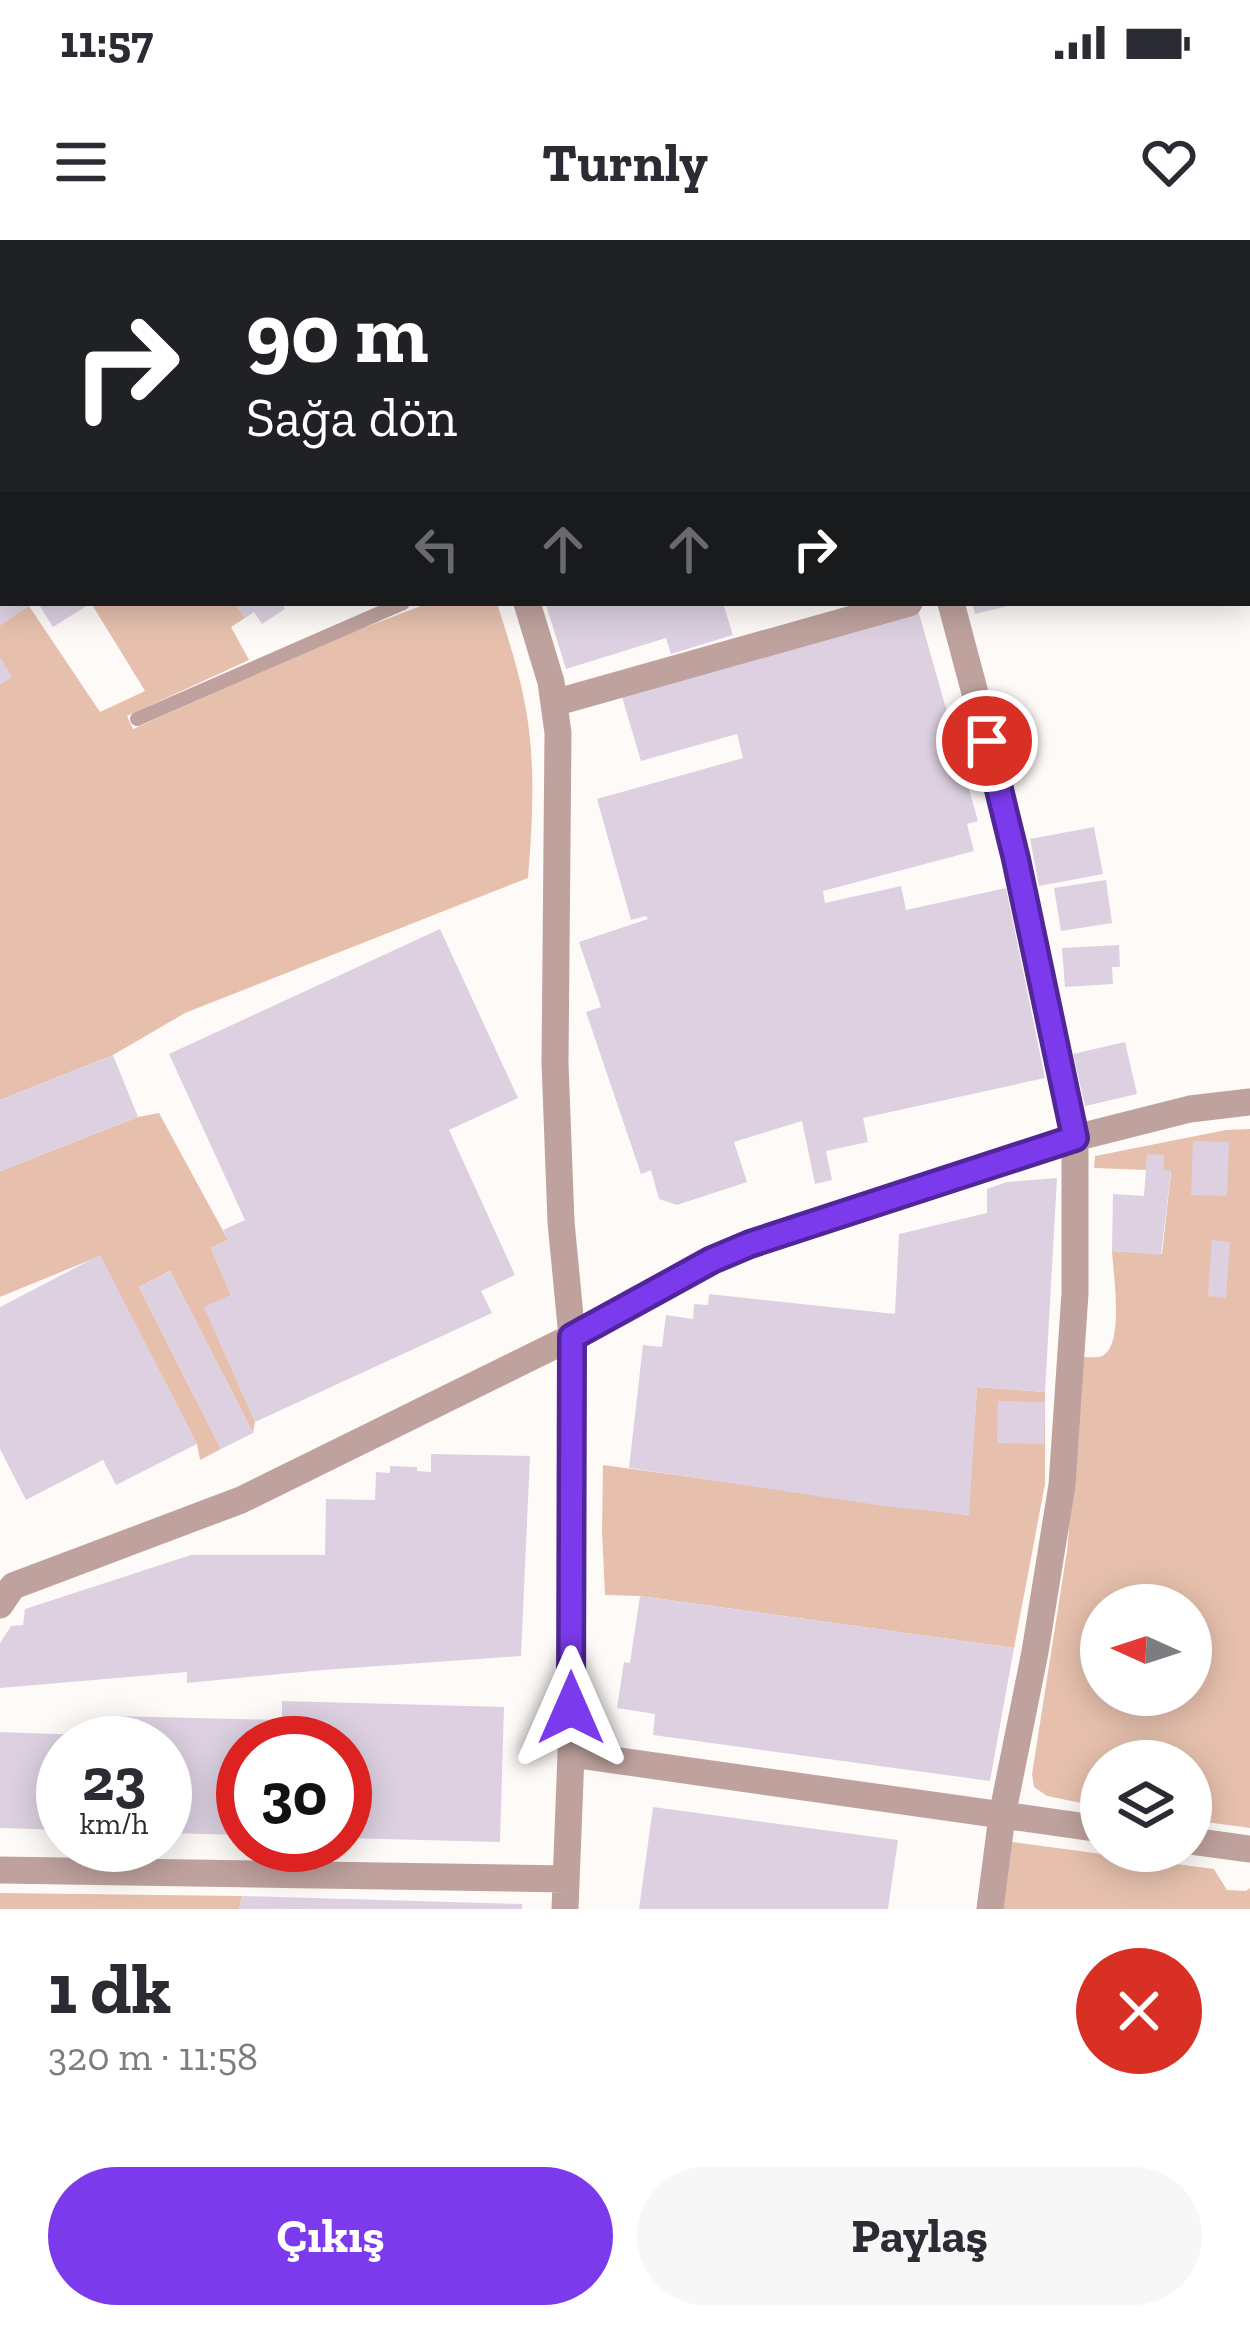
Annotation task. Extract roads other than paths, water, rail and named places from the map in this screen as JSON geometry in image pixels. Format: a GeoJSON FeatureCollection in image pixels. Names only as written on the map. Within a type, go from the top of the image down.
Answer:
{"type":"FeatureCollection","features":[{"type":"Feature","properties":{"kind":"street"},"geometry":{"type":"LineString","coordinates":[[528,606],[554,703],[559,788],[555,1063],[561,1222],[572,1337],[571,1754],[565,1909]]}},
{"type":"Feature","properties":{"kind":"street"},"geometry":{"type":"LineString","coordinates":[[554,703],[898,606]]}},
{"type":"Feature","properties":{"kind":"street"},"geometry":{"type":"LineString","coordinates":[[952,606],[1000,787],[1075,1138],[1075,1293],[1062,1485],[1002,1816],[990,1909]]}},
{"type":"Feature","properties":{"kind":"street"},"geometry":{"type":"LineString","coordinates":[[4,1587],[242,1500],[750,1244],[1075,1138],[1190,1109],[1250,1102]]}},
{"type":"Feature","properties":{"kind":"street"},"geometry":{"type":"LineString","coordinates":[[571,1754],[1080,1826]]}},
{"type":"Feature","properties":{"kind":"street"},"geometry":{"type":"LineString","coordinates":[[1212,1844],[1250,1849]]}},
{"type":"Feature","properties":{"kind":"street"},"geometry":{"type":"LineString","coordinates":[[0,1870],[566,1879]]}},
{"type":"Feature","properties":{"kind":"lane"},"geometry":{"type":"LineString","coordinates":[[137,718],[396,606]]}}]}
